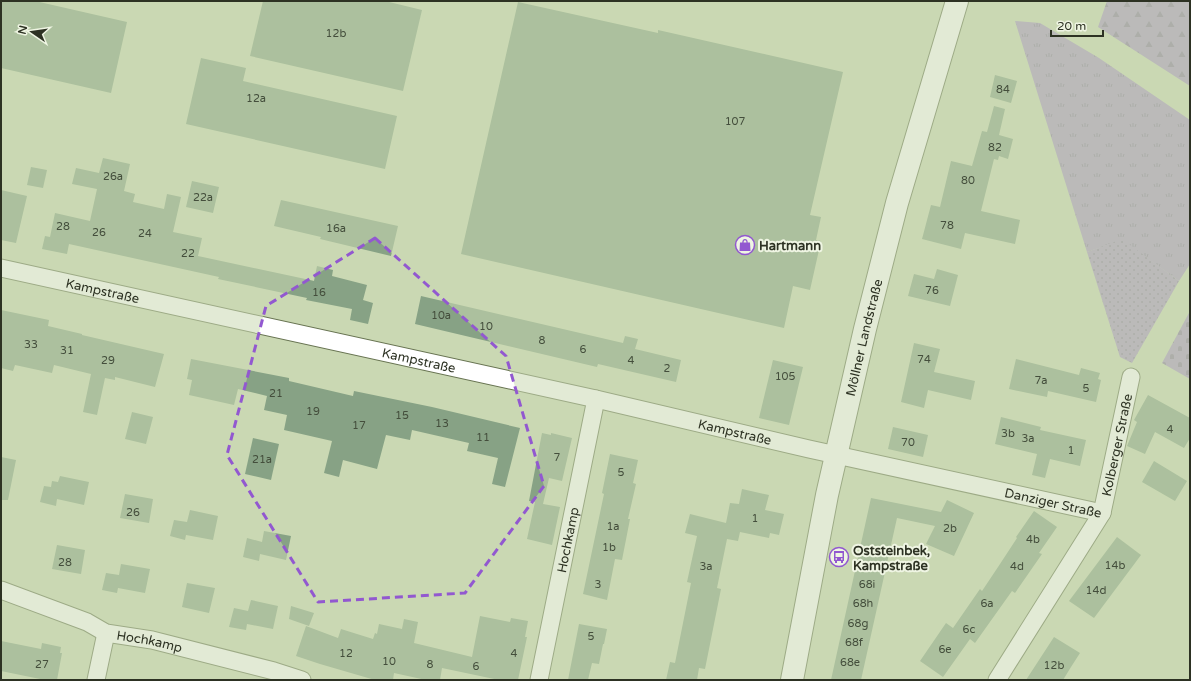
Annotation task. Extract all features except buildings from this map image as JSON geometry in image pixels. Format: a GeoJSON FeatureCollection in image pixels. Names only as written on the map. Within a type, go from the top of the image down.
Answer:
{"type":"FeatureCollection","features":[{"type":"Feature","properties":{"kind":"main road","name":"Möllner Landstraße"},"geometry":{"type":"LineString","coordinates":[[792,680],[827,495],[865,329],[897,203],[957,1]]}},
{"type":"Feature","properties":{"kind":"street","name":"Kampstraße"},"geometry":{"type":"LineString","coordinates":[[1,268],[596,399],[836,455]]}},
{"type":"Feature","properties":{"kind":"street","name":"Kolberger Straße"},"geometry":{"type":"LineString","coordinates":[[1102,513],[1131,377]]}},
{"type":"Feature","properties":{"kind":"street","name":"Hochkamp"},"geometry":{"type":"LineString","coordinates":[[539,680],[596,399]]}},
{"type":"Feature","properties":{"kind":"street","name":"Danziger Straße"},"geometry":{"type":"LineString","coordinates":[[836,455],[1102,513],[997,680]]}},
{"type":"Feature","properties":{"kind":"street","name":"Hochkamp"},"geometry":{"type":"LineString","coordinates":[[1,590],[87,622],[106,633],[152,640],[302,680]]}},
{"type":"Feature","properties":{"kind":"street"},"geometry":{"type":"LineString","coordinates":[[96,680],[106,633]]}},
{"type":"Feature","properties":{"kind":"highlighted area"},"geometry":{"type":"Polygon","coordinates":[[[375,238],[506,356],[544,486],[465,593],[318,602],[227,455],[266,306],[375,238]]]}},
{"type":"Feature","properties":{"kind":"green space"},"geometry":{"type":"Polygon","coordinates":[[[1107,1],[1190,1],[1190,86],[1098,27],[1107,1]]]}},
{"type":"Feature","properties":{"kind":"green space"},"geometry":{"type":"Polygon","coordinates":[[[1015,21],[1040,23],[1099,58],[1190,120],[1190,264],[1179,281],[1122,240],[1087,252],[1015,21]]]}},
{"type":"Feature","properties":{"kind":"green space"},"geometry":{"type":"Polygon","coordinates":[[[1122,239],[1179,281],[1132,363],[1120,357],[1087,252],[1122,239]]]}},
{"type":"Feature","properties":{"kind":"green space"},"geometry":{"type":"Polygon","coordinates":[[[1190,311],[1190,379],[1162,363],[1190,311]]]}},
{"type":"Feature","properties":{"kind":"place","name":"Hartmann"},"geometry":{"type":"Point","coordinates":[745,245]}},
{"type":"Feature","properties":{"kind":"place","name":"Oststeinbek, Kampstraße"},"geometry":{"type":"Point","coordinates":[839,557]}}]}
